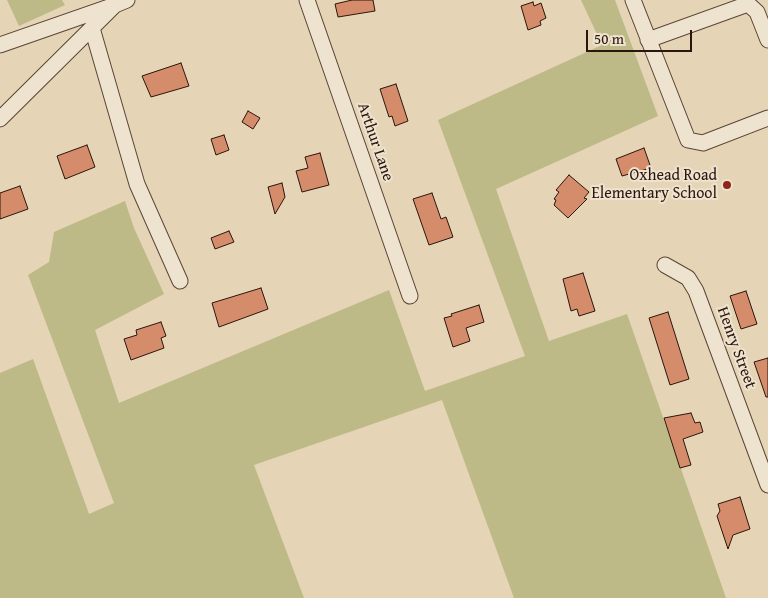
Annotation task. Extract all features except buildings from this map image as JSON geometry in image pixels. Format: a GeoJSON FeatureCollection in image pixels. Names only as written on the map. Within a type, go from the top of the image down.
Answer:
{"type":"FeatureCollection","features":[{"type":"Feature","properties":{"kind":"street","name":"Arthur Lane"},"geometry":{"type":"LineString","coordinates":[[307,0],[410,296]]}},
{"type":"Feature","properties":{"kind":"street"},"geometry":{"type":"LineString","coordinates":[[633,0],[688,140],[703,143],[768,118]]}},
{"type":"Feature","properties":{"kind":"street"},"geometry":{"type":"LineString","coordinates":[[0,119],[118,2]]}},
{"type":"Feature","properties":{"kind":"street"},"geometry":{"type":"LineString","coordinates":[[0,45],[118,2]]}},
{"type":"Feature","properties":{"kind":"street"},"geometry":{"type":"LineString","coordinates":[[648,40],[748,4],[757,12],[768,40]]}},
{"type":"Feature","properties":{"kind":"street"},"geometry":{"type":"LineString","coordinates":[[92,28],[137,184],[180,281]]}},
{"type":"Feature","properties":{"kind":"street","name":"Henry Street"},"geometry":{"type":"LineString","coordinates":[[665,265],[688,278],[696,291],[768,485]]}},
{"type":"Feature","properties":{"kind":"shaded area"},"geometry":{"type":"Polygon","coordinates":[[[7,0],[62,0],[65,5],[19,26],[7,0]]]}},
{"type":"Feature","properties":{"kind":"shaded area"},"geometry":{"type":"Polygon","coordinates":[[[581,0],[615,0],[658,116],[496,189],[549,341],[627,314],[726,598],[514,598],[442,400],[254,465],[304,598],[0,598],[0,373],[33,359],[89,514],[114,503],[28,275],[49,262],[54,232],[125,201],[134,228],[164,294],[95,330],[119,403],[389,290],[425,391],[525,356],[438,120],[602,45],[581,0]]]}},
{"type":"Feature","properties":{"kind":"place","name":"Oxhead Road Elementary School"},"geometry":{"type":"Point","coordinates":[727,185]}}]}
